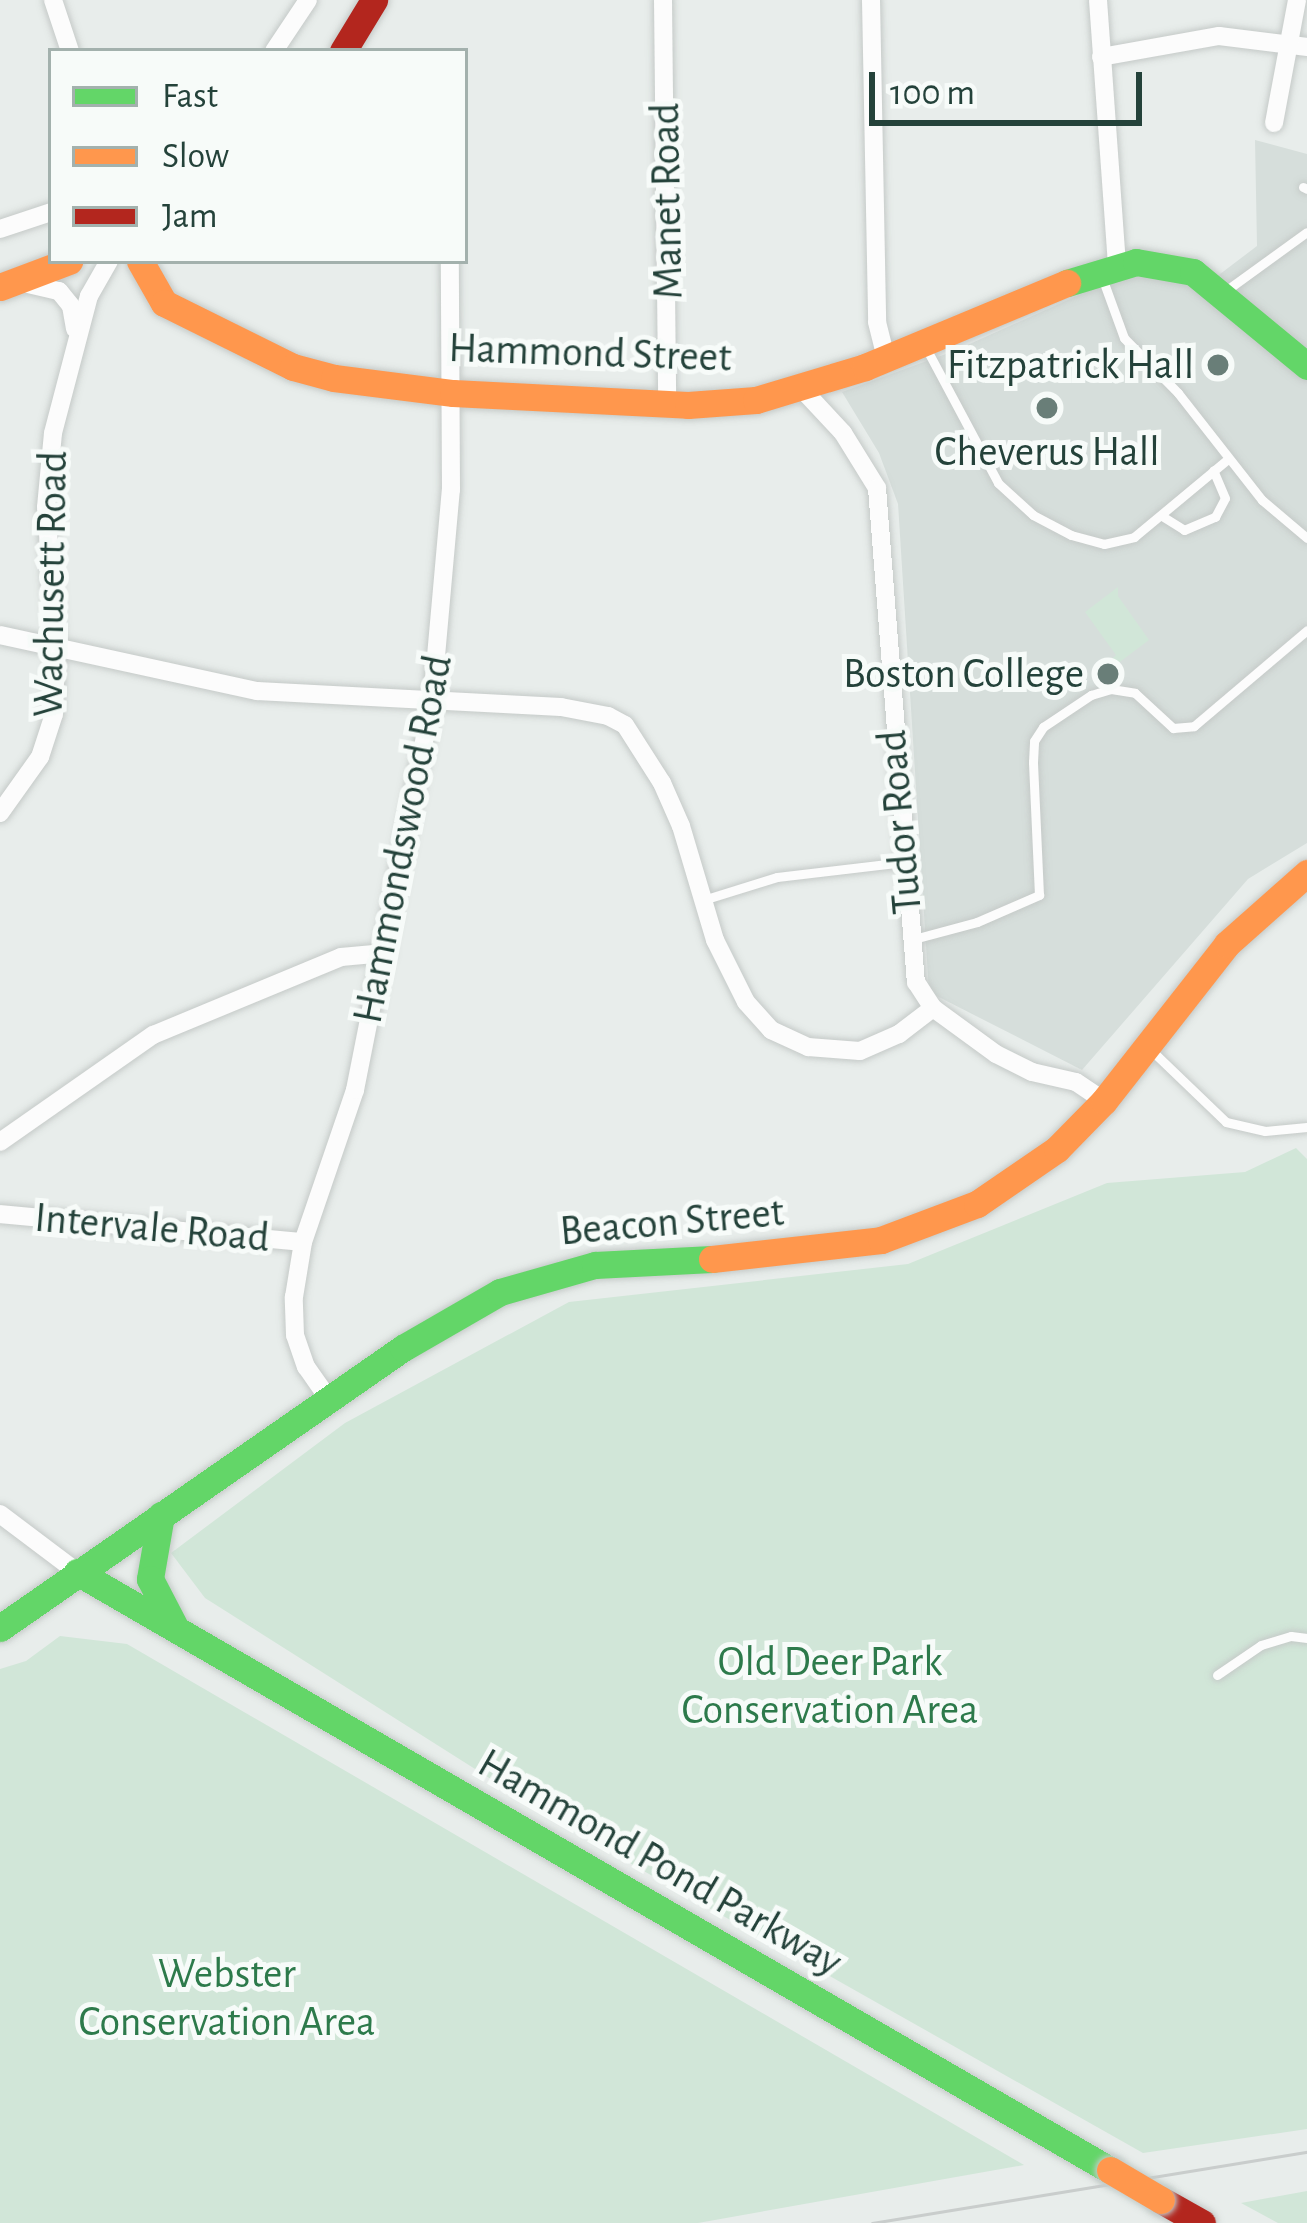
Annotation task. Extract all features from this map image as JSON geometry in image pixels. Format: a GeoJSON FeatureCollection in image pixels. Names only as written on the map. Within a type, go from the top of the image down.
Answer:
{"type":"FeatureCollection","features":[{"type":"Feature","properties":{"kind":"main road"},"geometry":{"type":"LineString","coordinates":[[349,48],[374,0]]}},
{"type":"Feature","properties":{"kind":"main road"},"geometry":{"type":"LineString","coordinates":[[0,288],[61,264]]}},
{"type":"Feature","properties":{"kind":"main road","name":"Hammond Street"},"geometry":{"type":"LineString","coordinates":[[142,264],[164,303],[293,368],[453,393],[668,402],[756,400],[802,389],[1108,274],[1176,265],[1222,293],[1307,367]]}},
{"type":"Feature","properties":{"kind":"main road","name":"Beacon Street"},"geometry":{"type":"LineString","coordinates":[[0,1628],[454,1316],[547,1275],[595,1265],[828,1250],[925,1227],[1020,1179],[1104,1101],[1227,944],[1307,872]]}},
{"type":"Feature","properties":{"kind":"main road"},"geometry":{"type":"LineString","coordinates":[[161,1515],[149,1579],[179,1634]]}},
{"type":"Feature","properties":{"kind":"main road","name":"Hammond Pond Parkway"},"geometry":{"type":"LineString","coordinates":[[77,1572],[1202,2223]]}},
{"type":"Feature","properties":{"kind":"street"},"geometry":{"type":"LineString","coordinates":[[53,0],[69,48]]}},
{"type":"Feature","properties":{"kind":"street"},"geometry":{"type":"LineString","coordinates":[[276,48],[308,0]]}},
{"type":"Feature","properties":{"kind":"street","name":"Manet Road"},"geometry":{"type":"LineString","coordinates":[[663,0],[668,402]]}},
{"type":"Feature","properties":{"kind":"street"},"geometry":{"type":"LineString","coordinates":[[871,0],[877,322],[886,358]]}},
{"type":"Feature","properties":{"kind":"street"},"geometry":{"type":"LineString","coordinates":[[1098,0],[1108,274]]}},
{"type":"Feature","properties":{"kind":"street"},"geometry":{"type":"LineString","coordinates":[[1274,123],[1300,45],[1297,0]]}},
{"type":"Feature","properties":{"kind":"street"},"geometry":{"type":"LineString","coordinates":[[1101,57],[1219,36],[1300,45]]}},
{"type":"Feature","properties":{"kind":"street"},"geometry":{"type":"LineString","coordinates":[[0,230],[48,213]]}},
{"type":"Feature","properties":{"kind":"street","name":"Wachusett Road"},"geometry":{"type":"LineString","coordinates":[[0,813],[27,778],[49,736],[56,645],[46,507],[53,433],[74,342],[91,291],[107,264]]}},
{"type":"Feature","properties":{"kind":"street","name":"Hammondswood Road"},"geometry":{"type":"LineString","coordinates":[[328,1399],[306,1367],[296,1335],[294,1297],[303,1242],[340,1147],[385,953],[433,701],[446,596],[453,393],[450,264]]}},
{"type":"Feature","properties":{"kind":"street"},"geometry":{"type":"LineString","coordinates":[[0,288],[32,284],[55,289],[70,306],[74,342]]}},
{"type":"Feature","properties":{"kind":"street","name":"Tudor Road"},"geometry":{"type":"LineString","coordinates":[[802,389],[843,433],[877,488],[910,940],[916,982],[933,1008]]}},
{"type":"Feature","properties":{"kind":"street"},"geometry":{"type":"LineString","coordinates":[[0,634],[257,691],[561,707],[608,716],[626,724],[642,745],[681,826],[715,940],[746,1003],[771,1030],[808,1047],[860,1051],[899,1034],[933,1008],[1016,1066],[1076,1082],[1104,1101]]}},
{"type":"Feature","properties":{"kind":"street"},"geometry":{"type":"LineString","coordinates":[[0,1142],[153,1035],[341,957],[385,953]]}},
{"type":"Feature","properties":{"kind":"street","name":"Intervale Road"},"geometry":{"type":"LineString","coordinates":[[0,1214],[303,1242]]}},
{"type":"Feature","properties":{"kind":"street"},"geometry":{"type":"LineString","coordinates":[[0,1514],[77,1572]]}},
{"type":"Feature","properties":{"kind":"lane"},"geometry":{"type":"LineString","coordinates":[[1222,293],[1307,232]]}},
{"type":"Feature","properties":{"kind":"lane"},"geometry":{"type":"LineString","coordinates":[[1108,274],[1124,338],[1178,393],[1262,500],[1307,538]]}},
{"type":"Feature","properties":{"kind":"lane"},"geometry":{"type":"LineString","coordinates":[[924,344],[998,483],[1033,515],[1071,536],[1104,544],[1134,537],[1228,459]]}},
{"type":"Feature","properties":{"kind":"lane"},"geometry":{"type":"LineString","coordinates":[[1162,516],[1184,530],[1215,517],[1225,498],[1213,470]]}},
{"type":"Feature","properties":{"kind":"lane"},"geometry":{"type":"LineString","coordinates":[[910,940],[977,922],[1039,895],[1033,762],[1034,741],[1043,727],[1090,695],[1111,689],[1136,693],[1173,728],[1194,726],[1307,631]]}},
{"type":"Feature","properties":{"kind":"lane"},"geometry":{"type":"LineString","coordinates":[[703,900],[778,877],[904,862]]}},
{"type":"Feature","properties":{"kind":"lane"},"geometry":{"type":"LineString","coordinates":[[1147,1046],[1226,1122],[1265,1131],[1307,1127]]}},
{"type":"Feature","properties":{"kind":"lane"},"geometry":{"type":"LineString","coordinates":[[1217,1675],[1262,1646],[1291,1636],[1307,1639]]}},
{"type":"Feature","properties":{"kind":"shaded area","name":"Boston College"},"geometry":{"type":"Polygon","coordinates":[[[1255,140],[1307,154],[1307,843],[1248,879],[1082,1070],[929,992],[898,504],[879,453],[842,392],[954,351],[1119,277],[1162,272],[1199,290],[1257,246],[1255,140]]]}},
{"type":"Feature","properties":{"kind":"green space"},"geometry":{"type":"Polygon","coordinates":[[[1118,587],[1118,596],[1149,640],[1117,664],[1112,659],[1116,655],[1085,612],[1118,587]]]}},
{"type":"Feature","properties":{"kind":"green space","name":"Old Deer Park Conservation Area"},"geometry":{"type":"Polygon","coordinates":[[[1296,1148],[1307,1159],[1307,2129],[1143,2153],[573,1831],[205,1598],[171,1553],[345,1423],[569,1302],[908,1264],[1107,1183],[1245,1172],[1296,1148]]]}},
{"type":"Feature","properties":{"kind":"green space","name":"Webster Conservation Area"},"geometry":{"type":"Polygon","coordinates":[[[60,1636],[127,1644],[1024,2165],[698,2223],[0,2223],[0,1669],[26,1661],[60,1636]]]}},
{"type":"Feature","properties":{"kind":"green space"},"geometry":{"type":"Polygon","coordinates":[[[1307,2191],[1307,2223],[1278,2223],[1241,2203],[1307,2191]]]}},
{"type":"Feature","properties":{"kind":"tram line"},"geometry":{"type":"LineString","coordinates":[[872,2223],[1307,2152]]}},
{"type":"Feature","properties":{"kind":"traffic: fast"},"geometry":{"type":"LineString","coordinates":[[1067,283],[1136,262],[1193,272],[1307,366]]}},
{"type":"Feature","properties":{"kind":"traffic: fast"},"geometry":{"type":"LineString","coordinates":[[0,1628],[403,1348],[500,1292],[595,1265],[712,1259]]}},
{"type":"Feature","properties":{"kind":"traffic: fast"},"geometry":{"type":"LineString","coordinates":[[161,1515],[150,1579],[176,1629]]}},
{"type":"Feature","properties":{"kind":"traffic: fast"},"geometry":{"type":"LineString","coordinates":[[77,1572],[1110,2170]]}},
{"type":"Feature","properties":{"kind":"traffic: slow"},"geometry":{"type":"LineString","coordinates":[[0,287],[61,264]]}},
{"type":"Feature","properties":{"kind":"traffic: slow"},"geometry":{"type":"LineString","coordinates":[[142,264],[164,303],[293,367],[334,378],[453,393],[688,405],[756,400],[865,367],[1067,283]]}},
{"type":"Feature","properties":{"kind":"traffic: slow"},"geometry":{"type":"LineString","coordinates":[[712,1259],[881,1240],[977,1204],[1057,1149],[1104,1101],[1227,944],[1307,873]]}},
{"type":"Feature","properties":{"kind":"traffic: slow"},"geometry":{"type":"LineString","coordinates":[[1110,2170],[1161,2200]]}},
{"type":"Feature","properties":{"kind":"traffic: jam"},"geometry":{"type":"LineString","coordinates":[[345,48],[374,0]]}},
{"type":"Feature","properties":{"kind":"traffic: jam"},"geometry":{"type":"LineString","coordinates":[[1161,2200],[1202,2223]]}},
{"type":"Feature","properties":{"kind":"place","name":"Fitzpatrick Hall"},"geometry":{"type":"Point","coordinates":[1218,365]}},
{"type":"Feature","properties":{"kind":"place","name":"Cheverus Hall"},"geometry":{"type":"Point","coordinates":[1047,408]}},
{"type":"Feature","properties":{"kind":"place","name":"Boston College"},"geometry":{"type":"Point","coordinates":[1108,674]}}]}
